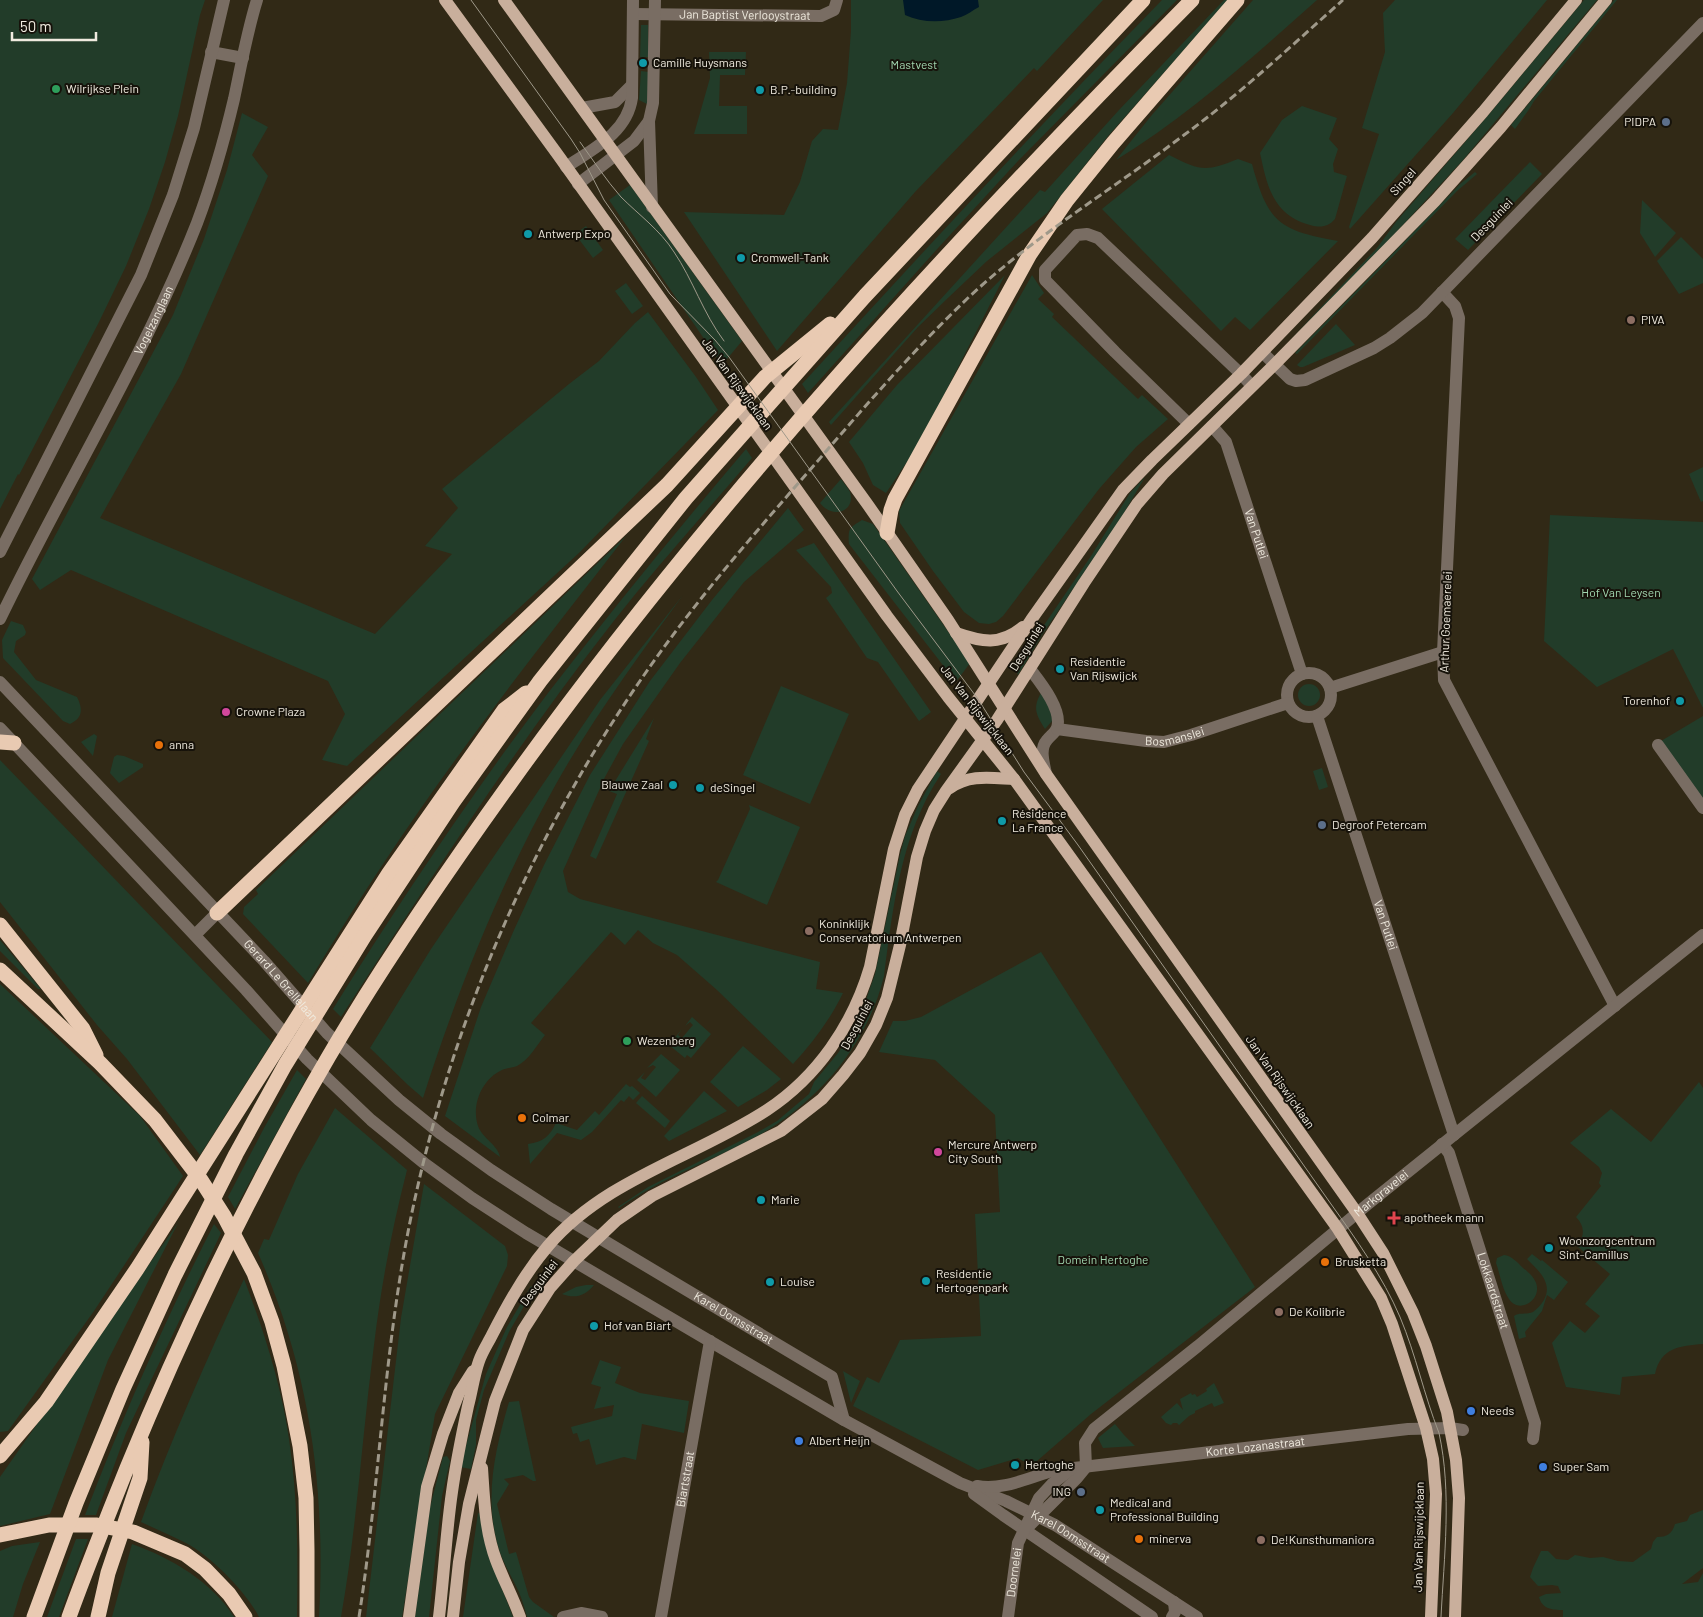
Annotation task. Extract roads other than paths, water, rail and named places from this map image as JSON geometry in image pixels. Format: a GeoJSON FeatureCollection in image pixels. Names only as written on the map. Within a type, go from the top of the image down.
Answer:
{"type":"FeatureCollection","features":[{"type":"Feature","properties":{"kind":"highway"},"geometry":{"type":"LineString","coordinates":[[34,1617],[76,1503],[123,1389],[175,1275],[236,1154],[285,1066],[365,935],[453,802],[540,681],[686,498],[864,296],[1143,0]]}},
{"type":"Feature","properties":{"kind":"highway"},"geometry":{"type":"LineString","coordinates":[[69,1617],[88,1564],[166,1374],[221,1257],[267,1168],[329,1056],[394,952],[459,854],[547,732],[610,649],[712,522],[834,380],[1019,178],[1192,0]]}},
{"type":"Feature","properties":{"kind":"highway"},"geometry":{"type":"LineString","coordinates":[[888,533],[891,510],[898,493],[1030,254],[1067,200],[1119,135],[1237,0]]}},
{"type":"Feature","properties":{"kind":"highway"},"geometry":{"type":"LineString","coordinates":[[217,913],[660,492],[765,377],[864,296]]}},
{"type":"Feature","properties":{"kind":"highway"},"geometry":{"type":"LineString","coordinates":[[0,1456],[46,1402],[137,1269],[389,873],[504,710],[540,681]]}},
{"type":"Feature","properties":{"kind":"highway"},"geometry":{"type":"LineString","coordinates":[[0,925],[83,1029],[100,1063]]}},
{"type":"Feature","properties":{"kind":"highway"},"geometry":{"type":"LineString","coordinates":[[0,970],[100,1063],[155,1120],[201,1180],[224,1216],[254,1272],[272,1322],[287,1376],[300,1446],[306,1507],[308,1559],[307,1617]]}},
{"type":"Feature","properties":{"kind":"highway"},"geometry":{"type":"LineString","coordinates":[[98,1617],[108,1573],[140,1478],[144,1428]]}},
{"type":"Feature","properties":{"kind":"highway"},"geometry":{"type":"LineString","coordinates":[[0,1535],[49,1525],[97,1525],[133,1532],[185,1554],[205,1570],[229,1594],[245,1617]]}},
{"type":"Feature","properties":{"kind":"main road","name":"Jan Van Rijswijcklaan"},"geometry":{"type":"LineString","coordinates":[[445,0],[887,616],[1014,779],[1338,1229],[1381,1298],[1392,1324],[1426,1428],[1433,1459],[1436,1494],[1431,1617]]}},
{"type":"Feature","properties":{"kind":"main road","name":"Jan Van Rijswijcklaan"},"geometry":{"type":"LineString","coordinates":[[504,0],[888,533],[956,633],[1046,774],[1358,1213],[1395,1274],[1420,1330],[1442,1396],[1456,1429],[1459,1498],[1455,1617]]}},
{"type":"Feature","properties":{"kind":"main road","name":"Singel"},"geometry":{"type":"LineString","coordinates":[[1241,374],[1385,223],[1483,112],[1576,0]]}},
{"type":"Feature","properties":{"kind":"main road"},"geometry":{"type":"LineString","coordinates":[[1274,365],[1435,201],[1501,127],[1606,0]]}},
{"type":"Feature","properties":{"kind":"main road","name":"Desguinlei"},"geometry":{"type":"LineString","coordinates":[[453,1617],[459,1562],[469,1504],[495,1401],[523,1330],[550,1288],[574,1261],[617,1220],[652,1196],[758,1144],[786,1127],[822,1099],[843,1075],[860,1053],[881,1014],[887,998],[900,945],[917,856],[924,831],[934,810],[997,720],[1084,583],[1138,504],[1163,474],[1274,365]]}},
{"type":"Feature","properties":{"kind":"main road","name":"Desguinlei"},"geometry":{"type":"LineString","coordinates":[[439,1617],[451,1493],[461,1438],[479,1360],[507,1307],[528,1274],[548,1246],[572,1222],[624,1185],[768,1109],[795,1088],[814,1069],[845,1027],[864,986],[870,967],[894,848],[905,815],[918,789],[1031,620],[1123,490],[1241,374]]}},
{"type":"Feature","properties":{"kind":"main road","name":"Desguinlei"},"geometry":{"type":"LineString","coordinates":[[956,633],[979,640],[993,641],[1011,636],[1031,620]]}},
{"type":"Feature","properties":{"kind":"main road"},"geometry":{"type":"LineString","coordinates":[[946,791],[958,782],[973,778],[1014,779]]}},
{"type":"Feature","properties":{"kind":"main road"},"geometry":{"type":"LineString","coordinates":[[410,1617],[427,1487],[443,1434],[459,1394],[479,1360]]}},
{"type":"Feature","properties":{"kind":"main road"},"geometry":{"type":"LineString","coordinates":[[481,1458],[485,1512],[495,1559],[520,1617]]}},
{"type":"Feature","properties":{"kind":"street"},"geometry":{"type":"LineString","coordinates":[[0,552],[141,275],[173,195],[194,128],[224,0]]}},
{"type":"Feature","properties":{"kind":"street","name":"Vogelzanglaan"},"geometry":{"type":"LineString","coordinates":[[0,619],[169,291],[198,220],[213,175],[225,134],[250,22],[257,0]]}},
{"type":"Feature","properties":{"kind":"street"},"geometry":{"type":"LineString","coordinates":[[566,167],[605,141],[625,121],[631,106],[633,0]]}},
{"type":"Feature","properties":{"kind":"street"},"geometry":{"type":"LineString","coordinates":[[652,207],[649,121],[653,103],[655,0]]}},
{"type":"Feature","properties":{"kind":"street","name":"Jan Baptist Verlooystraat"},"geometry":{"type":"LineString","coordinates":[[633,14],[821,16],[835,5]]}},
{"type":"Feature","properties":{"kind":"street","name":"Desguinlei"},"geometry":{"type":"LineString","coordinates":[[1262,352],[1290,379],[1296,381],[1305,380],[1374,348],[1390,338],[1422,313],[1703,23]]}},
{"type":"Feature","properties":{"kind":"street"},"geometry":{"type":"LineString","coordinates":[[211,52],[243,58]]}},
{"type":"Feature","properties":{"kind":"street"},"geometry":{"type":"LineString","coordinates":[[582,108],[615,102],[632,85]]}},
{"type":"Feature","properties":{"kind":"street"},"geometry":{"type":"LineString","coordinates":[[578,184],[634,141],[649,121]]}},
{"type":"Feature","properties":{"kind":"street"},"geometry":{"type":"LineString","coordinates":[[1189,424],[1045,280],[1045,270],[1077,235],[1082,233],[1098,238],[1252,386]]}},
{"type":"Feature","properties":{"kind":"street","name":"Arthur Goemaerelei"},"geometry":{"type":"LineString","coordinates":[[1442,292],[1455,306],[1459,318],[1442,652],[1444,680],[1615,1006]]}},
{"type":"Feature","properties":{"kind":"street","name":"Van Putlei"},"geometry":{"type":"LineString","coordinates":[[1212,426],[1226,442],[1302,674]]}},
{"type":"Feature","properties":{"kind":"street"},"geometry":{"type":"LineString","coordinates":[[1330,688],[1442,652]]}},
{"type":"Feature","properties":{"kind":"street"},"geometry":{"type":"LineString","coordinates":[[1030,669],[1051,699],[1057,720],[1057,729]]}},
{"type":"Feature","properties":{"kind":"street"},"geometry":{"type":"LineString","coordinates":[[1302,674],[1316,674],[1327,682],[1330,688],[1330,701],[1323,713],[1310,718],[1296,714],[1286,696],[1291,682],[1302,674]]}},
{"type":"Feature","properties":{"kind":"street","name":"Gerard Le Grellelaan"},"geometry":{"type":"LineString","coordinates":[[0,682],[264,961],[327,1033],[387,1090],[441,1134],[491,1170],[597,1238]]}},
{"type":"Feature","properties":{"kind":"street","name":"Bosmanslei"},"geometry":{"type":"LineString","coordinates":[[1057,729],[1164,742],[1191,735],[1288,702]]}},
{"type":"Feature","properties":{"kind":"street","name":"Van Putlei"},"geometry":{"type":"LineString","coordinates":[[1317,716],[1454,1135]]}},
{"type":"Feature","properties":{"kind":"street"},"geometry":{"type":"LineString","coordinates":[[0,728],[7,743],[195,935],[307,1059],[371,1120],[424,1163],[472,1198],[574,1261]]}},
{"type":"Feature","properties":{"kind":"street","name":"Jan Van Rijswijcklaan"},"geometry":{"type":"LineString","coordinates":[[1046,774],[1043,759],[1044,743],[1057,729]]}},
{"type":"Feature","properties":{"kind":"street"},"geometry":{"type":"LineString","coordinates":[[1658,745],[1703,808]]}},
{"type":"Feature","properties":{"kind":"street"},"geometry":{"type":"LineString","coordinates":[[195,935],[217,913]]}},
{"type":"Feature","properties":{"kind":"street","name":"Markgravelei"},"geometry":{"type":"LineString","coordinates":[[1086,1467],[1085,1443],[1094,1428],[1198,1346],[1442,1144],[1703,935]]}},
{"type":"Feature","properties":{"kind":"street","name":"Lokkaardstraat"},"geometry":{"type":"LineString","coordinates":[[1442,1144],[1449,1154],[1524,1386],[1535,1423],[1533,1439]]}},
{"type":"Feature","properties":{"kind":"street","name":"Karel Oomsstraat"},"geometry":{"type":"LineString","coordinates":[[597,1238],[832,1377],[844,1420]]}},
{"type":"Feature","properties":{"kind":"street","name":"Karel Oomsstraat"},"geometry":{"type":"LineString","coordinates":[[574,1261],[844,1420],[960,1483],[1006,1501],[1059,1528],[1197,1617]]}},
{"type":"Feature","properties":{"kind":"street","name":"Biartstraat"},"geometry":{"type":"LineString","coordinates":[[661,1617],[710,1341]]}},
{"type":"Feature","properties":{"kind":"street"},"geometry":{"type":"LineString","coordinates":[[1426,1428],[1456,1429]]}},
{"type":"Feature","properties":{"kind":"street","name":"Korte Lozanastraat"},"geometry":{"type":"LineString","coordinates":[[1086,1467],[1426,1428]]}},
{"type":"Feature","properties":{"kind":"street"},"geometry":{"type":"LineString","coordinates":[[1034,1515],[1036,1502],[1052,1484],[1071,1469],[1086,1467]]}},
{"type":"Feature","properties":{"kind":"street"},"geometry":{"type":"LineString","coordinates":[[1024,1530],[1034,1515],[1077,1478],[1086,1467]]}},
{"type":"Feature","properties":{"kind":"street","name":"Karel Oomsstraat"},"geometry":{"type":"LineString","coordinates":[[960,1483],[980,1487],[993,1487],[1051,1471],[1071,1469]]}},
{"type":"Feature","properties":{"kind":"street","name":"Karel Oomsstraat"},"geometry":{"type":"LineString","coordinates":[[960,1483],[1024,1530],[1152,1617]]}},
{"type":"Feature","properties":{"kind":"street","name":"Doornelei"},"geometry":{"type":"LineString","coordinates":[[1008,1617],[1018,1543],[1024,1530]]}},
{"type":"Feature","properties":{"kind":"street"},"geometry":{"type":"LineString","coordinates":[[1172,1617],[1175,1612],[1174,1602]]}},
{"type":"Feature","properties":{"kind":"street"},"geometry":{"type":"LineString","coordinates":[[563,1617],[581,1613],[602,1617]]}},
{"type":"Feature","properties":{"kind":"water"},"geometry":{"type":"Polygon","coordinates":[[[903,0],[978,0],[979,7],[954,19],[925,21],[905,15],[903,0]]]}},
{"type":"Feature","properties":{"kind":"tram line"},"geometry":{"type":"LineString","coordinates":[[471,0],[571,139],[604,200],[670,294],[729,357],[897,591],[978,699],[1024,772],[1078,845],[1350,1231],[1377,1273],[1406,1331],[1439,1433],[1443,1455],[1446,1501],[1441,1617]]}},
{"type":"Feature","properties":{"kind":"tram line"},"geometry":{"type":"LineString","coordinates":[[580,142],[621,197],[668,244],[681,263],[710,319],[724,341]]}},
{"type":"Feature","properties":{"kind":"railway"},"geometry":{"type":"LineString","coordinates":[[359,1617],[397,1299],[416,1194],[435,1120],[457,1046],[484,974],[514,903],[548,834],[585,767],[626,702],[703,596],[755,533],[868,404],[949,317],[970,296],[1021,253],[1157,155],[1225,103],[1343,0]]}},
{"type":"Feature","properties":{"kind":"place","name":"Camille Huysmans"},"geometry":{"type":"Point","coordinates":[643,63]}},
{"type":"Feature","properties":{"kind":"place","name":"Wilrijkse Plein"},"geometry":{"type":"Point","coordinates":[56,89]}},
{"type":"Feature","properties":{"kind":"place","name":"B.P.-building"},"geometry":{"type":"Point","coordinates":[760,90]}},
{"type":"Feature","properties":{"kind":"place","name":"PIDPA"},"geometry":{"type":"Point","coordinates":[1666,122]}},
{"type":"Feature","properties":{"kind":"place","name":"Antwerp Expo"},"geometry":{"type":"Point","coordinates":[528,234]}},
{"type":"Feature","properties":{"kind":"place","name":"Cromwell-Tank"},"geometry":{"type":"Point","coordinates":[741,258]}},
{"type":"Feature","properties":{"kind":"place","name":"PIVA"},"geometry":{"type":"Point","coordinates":[1631,320]}},
{"type":"Feature","properties":{"kind":"place","name":"Residentie Van Rijswijck"},"geometry":{"type":"Point","coordinates":[1060,669]}},
{"type":"Feature","properties":{"kind":"place","name":"Torenhof"},"geometry":{"type":"Point","coordinates":[1680,701]}},
{"type":"Feature","properties":{"kind":"place","name":"Crowne Plaza"},"geometry":{"type":"Point","coordinates":[226,712]}},
{"type":"Feature","properties":{"kind":"place","name":"anna"},"geometry":{"type":"Point","coordinates":[159,745]}},
{"type":"Feature","properties":{"kind":"place","name":"Blauwe Zaal"},"geometry":{"type":"Point","coordinates":[673,785]}},
{"type":"Feature","properties":{"kind":"place","name":"deSingel"},"geometry":{"type":"Point","coordinates":[700,788]}},
{"type":"Feature","properties":{"kind":"place","name":"Résidence La France"},"geometry":{"type":"Point","coordinates":[1002,821]}},
{"type":"Feature","properties":{"kind":"place","name":"Degroof Petercam"},"geometry":{"type":"Point","coordinates":[1322,825]}},
{"type":"Feature","properties":{"kind":"place","name":"Koninklijk Conservatorium Antwerpen"},"geometry":{"type":"Point","coordinates":[809,931]}},
{"type":"Feature","properties":{"kind":"place","name":"Wezenberg"},"geometry":{"type":"Point","coordinates":[627,1041]}},
{"type":"Feature","properties":{"kind":"place","name":"Colmar"},"geometry":{"type":"Point","coordinates":[522,1118]}},
{"type":"Feature","properties":{"kind":"place","name":"Mercure Antwerp City South"},"geometry":{"type":"Point","coordinates":[938,1152]}},
{"type":"Feature","properties":{"kind":"place","name":"Marie"},"geometry":{"type":"Point","coordinates":[761,1200]}},
{"type":"Feature","properties":{"kind":"place","name":"apotheek mann"},"geometry":{"type":"Point","coordinates":[1394,1218]}},
{"type":"Feature","properties":{"kind":"place","name":"Woonzorgcentrum Sint-Camillus"},"geometry":{"type":"Point","coordinates":[1549,1248]}},
{"type":"Feature","properties":{"kind":"place","name":"Brusketta"},"geometry":{"type":"Point","coordinates":[1325,1262]}},
{"type":"Feature","properties":{"kind":"place","name":"Residentie Hertogenpark"},"geometry":{"type":"Point","coordinates":[926,1281]}},
{"type":"Feature","properties":{"kind":"place","name":"Louise"},"geometry":{"type":"Point","coordinates":[770,1282]}},
{"type":"Feature","properties":{"kind":"place","name":"De Kolibrie"},"geometry":{"type":"Point","coordinates":[1279,1312]}},
{"type":"Feature","properties":{"kind":"place","name":"Hof van Biart"},"geometry":{"type":"Point","coordinates":[594,1326]}},
{"type":"Feature","properties":{"kind":"place","name":"Needs"},"geometry":{"type":"Point","coordinates":[1471,1411]}},
{"type":"Feature","properties":{"kind":"place","name":"Albert Heijn"},"geometry":{"type":"Point","coordinates":[799,1441]}},
{"type":"Feature","properties":{"kind":"place","name":"Hertoghe"},"geometry":{"type":"Point","coordinates":[1015,1465]}},
{"type":"Feature","properties":{"kind":"place","name":"Super Sam"},"geometry":{"type":"Point","coordinates":[1543,1467]}},
{"type":"Feature","properties":{"kind":"place","name":"ING"},"geometry":{"type":"Point","coordinates":[1081,1492]}},
{"type":"Feature","properties":{"kind":"place","name":"Medical and Professional Building"},"geometry":{"type":"Point","coordinates":[1100,1510]}},
{"type":"Feature","properties":{"kind":"place","name":"minerva"},"geometry":{"type":"Point","coordinates":[1139,1539]}},
{"type":"Feature","properties":{"kind":"place","name":"De!Kunsthumaniora"},"geometry":{"type":"Point","coordinates":[1261,1540]}},
{"type":"Feature","properties":{"kind":"park label","name":"Mastvest"},"geometry":{"type":"Point","coordinates":[914,65]}},
{"type":"Feature","properties":{"kind":"park label","name":"Hof Van Leysen"},"geometry":{"type":"Point","coordinates":[1621,593]}},
{"type":"Feature","properties":{"kind":"park label","name":"Domein Hertoghe"},"geometry":{"type":"Point","coordinates":[1103,1260]}}]}
